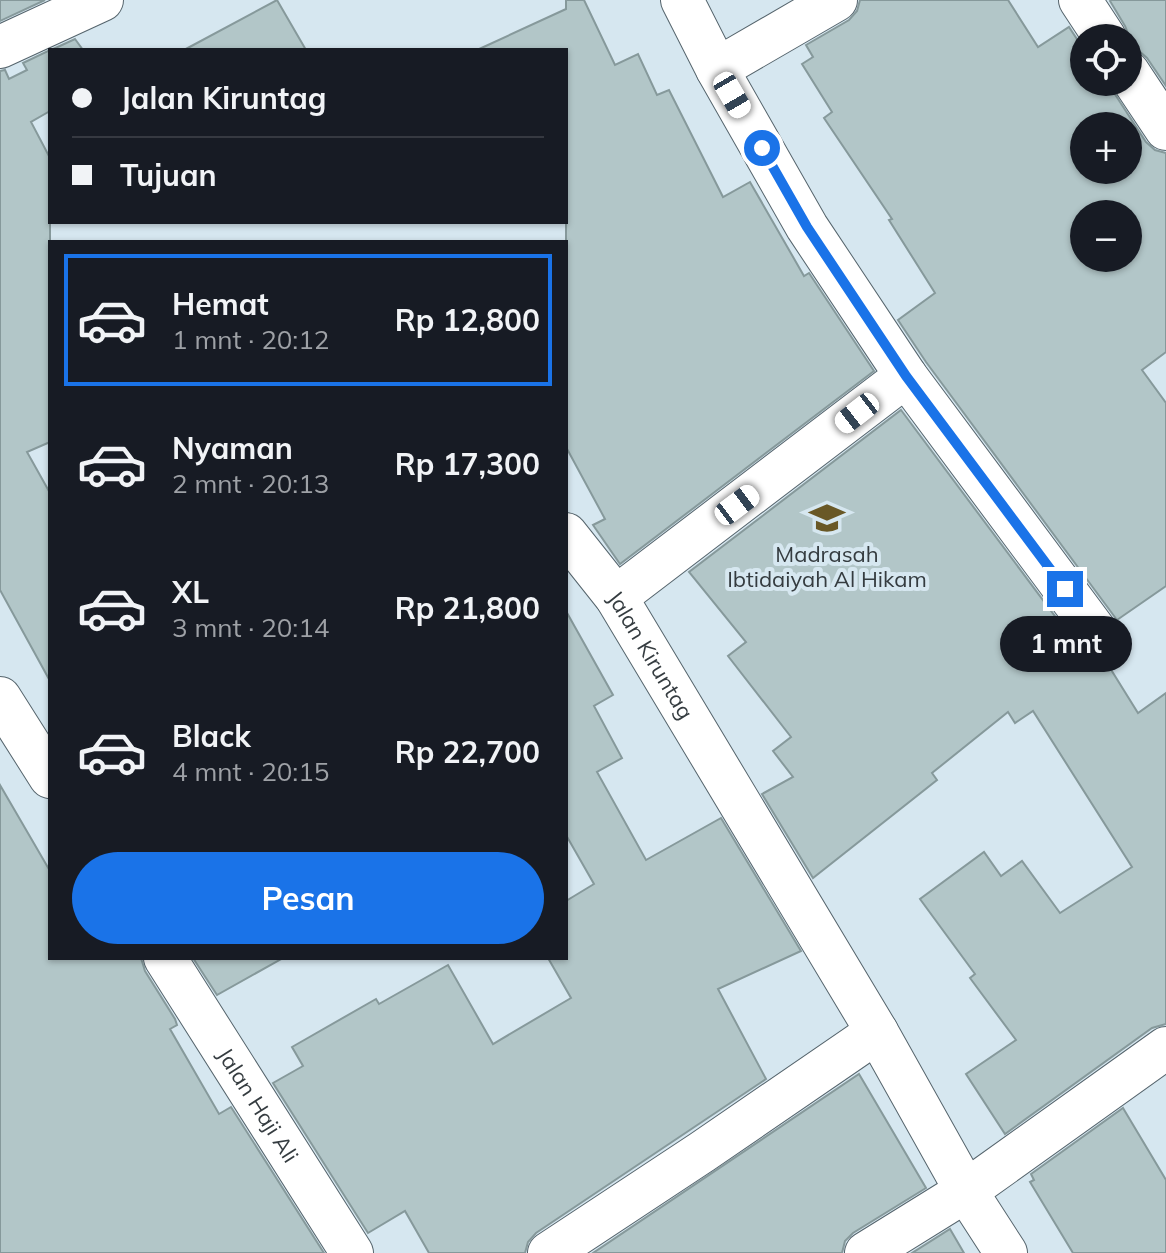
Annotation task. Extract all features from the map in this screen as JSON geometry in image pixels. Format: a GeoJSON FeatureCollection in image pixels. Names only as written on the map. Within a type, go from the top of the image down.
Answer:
{"type":"FeatureCollection","features":[{"type":"Feature","properties":{"kind":"street"},"geometry":{"type":"LineString","coordinates":[[682,0],[717,69],[807,227],[906,376],[1100,637]]}},
{"type":"Feature","properties":{"kind":"street"},"geometry":{"type":"LineString","coordinates":[[717,69],[836,0]]}},
{"type":"Feature","properties":{"kind":"street"},"geometry":{"type":"LineString","coordinates":[[1080,0],[1096,24]]}},
{"type":"Feature","properties":{"kind":"street"},"geometry":{"type":"LineString","coordinates":[[0,47],[76,5]]}},
{"type":"Feature","properties":{"kind":"street"},"geometry":{"type":"LineString","coordinates":[[1142,93],[1166,129]]}},
{"type":"Feature","properties":{"kind":"street","name":"Jalan Kiruntag"},"geometry":{"type":"LineString","coordinates":[[906,376],[616,597],[877,1032],[966,1191],[1006,1253]]}},
{"type":"Feature","properties":{"kind":"street"},"geometry":{"type":"LineString","coordinates":[[568,537],[616,597]]}},
{"type":"Feature","properties":{"kind":"street"},"geometry":{"type":"LineString","coordinates":[[0,698],[48,769]]}},
{"type":"Feature","properties":{"kind":"street","name":"Jalan Haji Ali"},"geometry":{"type":"LineString","coordinates":[[166,960],[352,1253]]}},
{"type":"Feature","properties":{"kind":"street"},"geometry":{"type":"LineString","coordinates":[[549,1253],[877,1032]]}},
{"type":"Feature","properties":{"kind":"street"},"geometry":{"type":"LineString","coordinates":[[866,1253],[966,1191],[1166,1048]]}},
{"type":"Feature","properties":{"kind":"building"},"geometry":{"type":"Polygon","coordinates":[[[0,0],[45,0],[0,21],[0,0]]]}},
{"type":"Feature","properties":{"kind":"building"},"geometry":{"type":"Polygon","coordinates":[[[277,0],[305,48],[188,48],[277,0]]]}},
{"type":"Feature","properties":{"kind":"building"},"geometry":{"type":"Polygon","coordinates":[[[566,0],[584,0],[615,65],[638,54],[657,95],[669,90],[723,197],[750,182],[804,276],[809,273],[874,371],[620,564],[593,525],[605,519],[568,451],[568,48],[481,48],[566,9],[566,0]]]}},
{"type":"Feature","properties":{"kind":"building"},"geometry":{"type":"Polygon","coordinates":[[[860,0],[1008,0],[1038,47],[1070,29],[1070,96],[1116,96],[1126,112],[1070,112],[1070,184],[1142,184],[1142,136],[1155,150],[1166,153],[1166,352],[1142,370],[1166,403],[1166,586],[1117,620],[898,320],[935,293],[889,220],[892,219],[824,118],[832,112],[802,64],[813,57],[806,45],[849,20],[857,11],[860,0]]]}},
{"type":"Feature","properties":{"kind":"building"},"geometry":{"type":"Polygon","coordinates":[[[1166,0],[1166,86],[1142,54],[1142,24],[1124,24],[1110,1],[1166,0]]]}},
{"type":"Feature","properties":{"kind":"building"},"geometry":{"type":"Polygon","coordinates":[[[75,39],[82,48],[55,48],[75,39]]]}},
{"type":"Feature","properties":{"kind":"building"},"geometry":{"type":"Polygon","coordinates":[[[48,51],[48,112],[31,122],[48,154],[48,443],[27,452],[48,489],[48,677],[0,590],[0,71],[5,70],[9,79],[27,70],[23,63],[48,51]]]}},
{"type":"Feature","properties":{"kind":"building"},"geometry":{"type":"Polygon","coordinates":[[[901,410],[1081,651],[1091,659],[1105,660],[1138,713],[1166,693],[1166,1024],[1152,1028],[1005,1134],[966,1074],[1016,1040],[970,978],[975,974],[920,899],[984,852],[1001,876],[1022,861],[1060,913],[1132,867],[1033,711],[1015,723],[1008,712],[932,773],[937,780],[813,878],[762,794],[793,777],[773,751],[791,737],[728,656],[746,642],[689,572],[901,410]]]}},
{"type":"Feature","properties":{"kind":"building"},"geometry":{"type":"Polygon","coordinates":[[[568,615],[613,695],[594,706],[622,758],[597,772],[646,860],[721,818],[801,951],[718,989],[766,1079],[536,1233],[528,1242],[525,1253],[429,1253],[405,1211],[368,1233],[273,1083],[303,1066],[292,1047],[376,999],[379,1004],[448,965],[493,1044],[571,998],[549,960],[568,960],[568,900],[594,884],[568,838],[568,615]]]}},
{"type":"Feature","properties":{"kind":"building"},"geometry":{"type":"Polygon","coordinates":[[[0,785],[48,868],[48,960],[142,960],[145,971],[175,1019],[177,1025],[170,1029],[219,1114],[231,1107],[324,1253],[0,1253],[0,785]]]}},
{"type":"Feature","properties":{"kind":"building"},"geometry":{"type":"Polygon","coordinates":[[[194,960],[279,960],[217,995],[194,960]]]}},
{"type":"Feature","properties":{"kind":"building"},"geometry":{"type":"Polygon","coordinates":[[[859,1074],[926,1188],[853,1233],[845,1241],[842,1253],[593,1253],[859,1074]]]}},
{"type":"Feature","properties":{"kind":"building"},"geometry":{"type":"Polygon","coordinates":[[[1123,1108],[1166,1180],[1166,1253],[1073,1253],[1030,1182],[1034,1180],[1031,1174],[1123,1108]]]}},
{"type":"Feature","properties":{"kind":"building"},"geometry":{"type":"Polygon","coordinates":[[[950,1229],[964,1253],[912,1253],[950,1229]]]}},
{"type":"Feature","properties":{"kind":"place","name":"Madrasah Ibtidaiyah Al Hikam"},"geometry":{"type":"Point","coordinates":[827,518]}},
{"type":"Feature","properties":{"kind":"route"},"geometry":{"type":"LineString","coordinates":[[762,148],[807,227],[906,376],[1065,589]]}}]}
